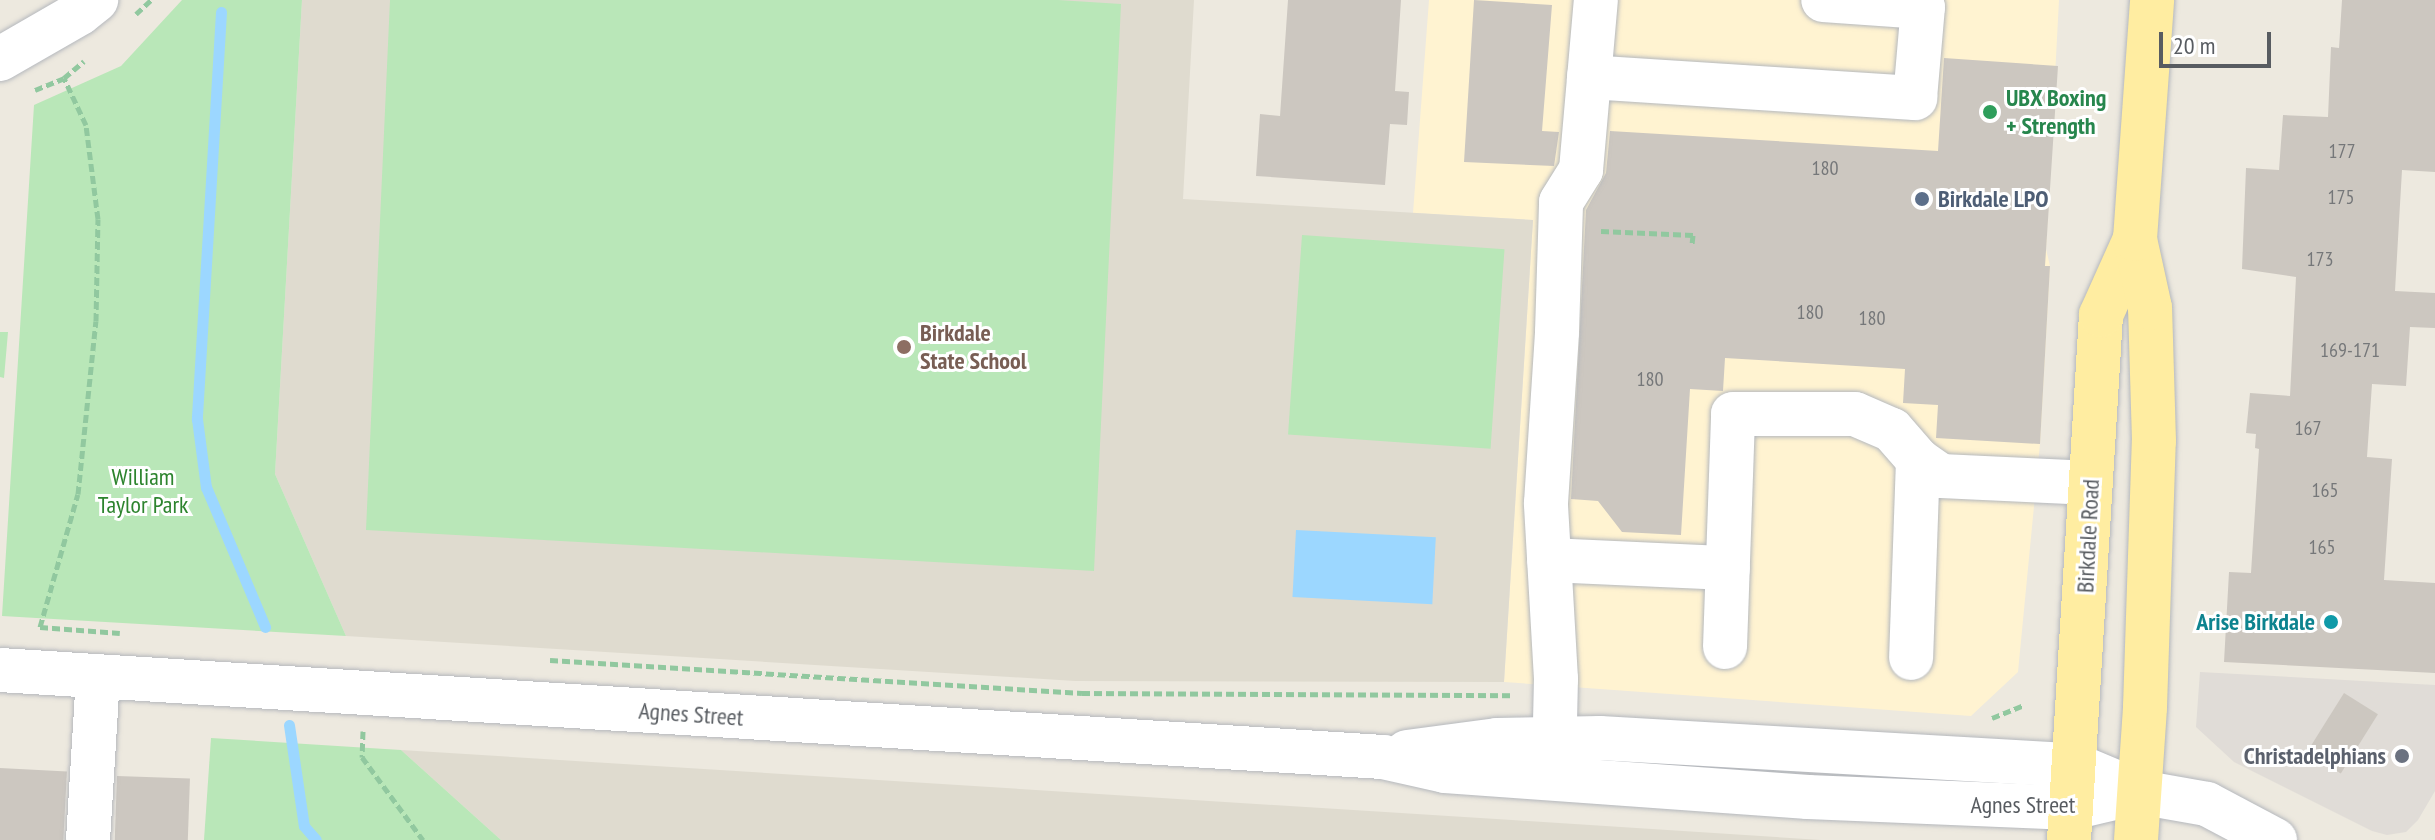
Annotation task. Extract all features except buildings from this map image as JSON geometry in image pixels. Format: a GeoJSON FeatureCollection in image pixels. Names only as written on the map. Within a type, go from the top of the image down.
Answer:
{"type":"FeatureCollection","features":[{"type":"Feature","properties":{"kind":"main road","name":"Birkdale Road"},"geometry":{"type":"LineString","coordinates":[[2136,840],[2154,441],[2150,308],[2135,239],[2152,0]]}},
{"type":"Feature","properties":{"kind":"main road","name":"Birkdale Road"},"geometry":{"type":"LineString","coordinates":[[2071,824],[2101,315],[2135,239]]}},
{"type":"Feature","properties":{"kind":"street"},"geometry":{"type":"LineString","coordinates":[[0,59],[80,13],[96,0]]}},
{"type":"Feature","properties":{"kind":"street"},"geometry":{"type":"LineString","coordinates":[[1553,780],[1556,679],[1546,503],[1561,202],[1581,170],[1596,0]]}},
{"type":"Feature","properties":{"kind":"street"},"geometry":{"type":"LineString","coordinates":[[1589,77],[1915,98],[1923,7],[1823,0]]}},
{"type":"Feature","properties":{"kind":"street"},"geometry":{"type":"LineString","coordinates":[[1725,647],[1733,414],[1855,414],[1892,430],[1918,460],[1941,476],[2091,483]]}},
{"type":"Feature","properties":{"kind":"street"},"geometry":{"type":"LineString","coordinates":[[1911,658],[1918,460]]}},
{"type":"Feature","properties":{"kind":"street"},"geometry":{"type":"LineString","coordinates":[[1549,560],[1728,568]]}},
{"type":"Feature","properties":{"kind":"street","name":"Agnes Street"},"geometry":{"type":"LineString","coordinates":[[18,671],[1383,757],[1445,771],[1808,797],[2071,824],[2139,792]]}},
{"type":"Feature","properties":{"kind":"street"},"geometry":{"type":"LineString","coordinates":[[88,840],[98,676]]}},
{"type":"Feature","properties":{"kind":"street","name":"Agnes Street"},"geometry":{"type":"LineString","coordinates":[[1383,757],[1447,744],[1555,737],[1793,747],[2075,765],[2139,792]]}},
{"type":"Feature","properties":{"kind":"street"},"geometry":{"type":"LineString","coordinates":[[2139,792],[2207,804],[2275,840]]}},
{"type":"Feature","properties":{"kind":"path"},"geometry":{"type":"LineString","coordinates":[[18,671],[40,627],[78,494],[96,321],[96,203],[86,125],[64,78]]}},
{"type":"Feature","properties":{"kind":"path"},"geometry":{"type":"LineString","coordinates":[[1560,229],[1693,235],[1692,244]]}},
{"type":"Feature","properties":{"kind":"path"},"geometry":{"type":"LineString","coordinates":[[40,627],[133,634]]}},
{"type":"Feature","properties":{"kind":"path"},"geometry":{"type":"LineString","coordinates":[[544,660],[1082,693],[1519,695]]}},
{"type":"Feature","properties":{"kind":"path"},"geometry":{"type":"LineString","coordinates":[[364,694],[362,757],[423,840]]}},
{"type":"Feature","properties":{"kind":"shaded area","name":"Birkdale State School"},"geometry":{"type":"Polygon","coordinates":[[[302,0],[1194,0],[1183,199],[1533,220],[1504,682],[1075,681],[346,636],[275,474],[302,0]]]}},
{"type":"Feature","properties":{"kind":"shaded area"},"geometry":{"type":"Polygon","coordinates":[[[1429,0],[2059,0],[2040,444],[2018,672],[1971,716],[1504,682],[1533,220],[1413,213],[1429,0]]]}},
{"type":"Feature","properties":{"kind":"shaded area"},"geometry":{"type":"Polygon","coordinates":[[[2200,672],[2435,685],[2435,791],[2418,820],[2406,832],[2387,835],[2372,831],[2234,762],[2196,727],[2200,672]]]}},
{"type":"Feature","properties":{"kind":"shaded area"},"geometry":{"type":"Polygon","coordinates":[[[401,750],[1512,820],[1821,840],[501,840],[401,750]]]}},
{"type":"Feature","properties":{"kind":"green space","name":"William Taylor Park"},"geometry":{"type":"Polygon","coordinates":[[[182,0],[302,0],[275,474],[346,636],[2,616],[34,105],[121,66],[182,0]]]}},
{"type":"Feature","properties":{"kind":"green space"},"geometry":{"type":"Polygon","coordinates":[[[390,0],[1058,0],[1121,4],[1094,571],[366,530],[390,0]]]}},
{"type":"Feature","properties":{"kind":"green space"},"geometry":{"type":"Polygon","coordinates":[[[1302,235],[1505,249],[1491,449],[1288,435],[1302,235]]]}},
{"type":"Feature","properties":{"kind":"green space"},"geometry":{"type":"Polygon","coordinates":[[[0,332],[8,332],[4,378],[0,377],[0,332]]]}},
{"type":"Feature","properties":{"kind":"green space"},"geometry":{"type":"Polygon","coordinates":[[[211,738],[401,750],[501,840],[204,840],[211,738]]]}},
{"type":"Feature","properties":{"kind":"water"},"geometry":{"type":"Polygon","coordinates":[[[1296,530],[1436,537],[1432,604],[1292,597],[1296,530]]]}},
{"type":"Feature","properties":{"kind":"waterway"},"geometry":{"type":"LineString","coordinates":[[221,12],[197,419],[206,487],[265,627]]}},
{"type":"Feature","properties":{"kind":"waterway"},"geometry":{"type":"LineString","coordinates":[[289,725],[304,826],[316,840]]}},
{"type":"Feature","properties":{"kind":"place","name":"UBX Boxing + Strength"},"geometry":{"type":"Point","coordinates":[1990,112]}},
{"type":"Feature","properties":{"kind":"place","name":"Birkdale LPO"},"geometry":{"type":"Point","coordinates":[1922,199]}},
{"type":"Feature","properties":{"kind":"place","name":"Birkdale State School"},"geometry":{"type":"Point","coordinates":[904,347]}},
{"type":"Feature","properties":{"kind":"place","name":"Arise Birkdale"},"geometry":{"type":"Point","coordinates":[2331,622]}},
{"type":"Feature","properties":{"kind":"place","name":"Christadelphians"},"geometry":{"type":"Point","coordinates":[2402,756]}}]}
